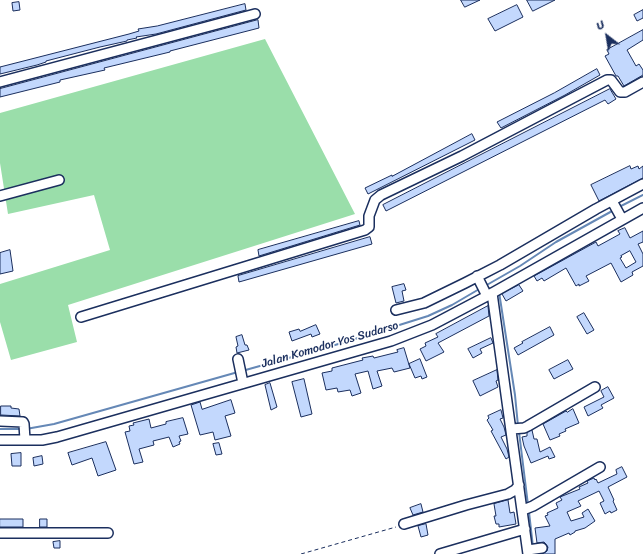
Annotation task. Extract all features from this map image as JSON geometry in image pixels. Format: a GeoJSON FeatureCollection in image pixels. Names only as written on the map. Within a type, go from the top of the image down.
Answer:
{"type":"FeatureCollection","features":[{"type":"Feature","properties":{"kind":"street"},"geometry":{"type":"LineString","coordinates":[[0,82],[255,14]]}},
{"type":"Feature","properties":{"kind":"street"},"geometry":{"type":"LineString","coordinates":[[81,317],[365,230],[369,227],[369,216],[375,200],[381,195],[462,156],[608,80],[611,80],[620,92],[625,92],[643,82]]}},
{"type":"Feature","properties":{"kind":"street"},"geometry":{"type":"LineString","coordinates":[[0,196],[59,180]]}},
{"type":"Feature","properties":{"kind":"street"},"geometry":{"type":"LineString","coordinates":[[396,310],[424,303],[478,278],[643,184]]}},
{"type":"Feature","properties":{"kind":"street"},"geometry":{"type":"LineString","coordinates":[[613,202],[620,216]]}},
{"type":"Feature","properties":{"kind":"street","name":"Jalan Komodor Yos Sudarso"},"geometry":{"type":"LineString","coordinates":[[0,440],[25,437],[42,440],[57,437],[241,371],[391,341],[432,325],[492,292],[620,216],[643,208]]}},
{"type":"Feature","properties":{"kind":"street"},"geometry":{"type":"LineString","coordinates":[[478,278],[492,292],[516,428],[519,485],[527,509],[525,529],[533,550]]}},
{"type":"Feature","properties":{"kind":"street"},"geometry":{"type":"LineString","coordinates":[[516,428],[528,426],[595,387]]}},
{"type":"Feature","properties":{"kind":"street"},"geometry":{"type":"LineString","coordinates":[[0,421],[23,422],[25,437]]}},
{"type":"Feature","properties":{"kind":"street"},"geometry":{"type":"LineString","coordinates":[[527,509],[600,467]]}},
{"type":"Feature","properties":{"kind":"street"},"geometry":{"type":"LineString","coordinates":[[404,524],[508,494],[515,490],[519,485]]}},
{"type":"Feature","properties":{"kind":"street"},"geometry":{"type":"LineString","coordinates":[[440,554],[525,529]]}},
{"type":"Feature","properties":{"kind":"street"},"geometry":{"type":"LineString","coordinates":[[0,533],[108,533]]}},
{"type":"Feature","properties":{"kind":"path"},"geometry":{"type":"LineString","coordinates":[[301,554],[404,524]]}},
{"type":"Feature","properties":{"kind":"green space"},"geometry":{"type":"Polygon","coordinates":[[[265,39],[355,214],[68,305],[77,342],[11,360],[0,322],[0,284],[110,250],[94,195],[8,214],[0,163],[0,113],[265,39]]]}},
{"type":"Feature","properties":{"kind":"building"},"geometry":{"type":"Polygon","coordinates":[[[461,0],[480,0],[465,7],[461,0]]]}},
{"type":"Feature","properties":{"kind":"building"},"geometry":{"type":"Polygon","coordinates":[[[527,0],[555,0],[533,11],[527,0]]]}},
{"type":"Feature","properties":{"kind":"building"},"geometry":{"type":"Polygon","coordinates":[[[19,2],[20,10],[13,11],[12,3],[19,2]]]}},
{"type":"Feature","properties":{"kind":"building"},"geometry":{"type":"Polygon","coordinates":[[[245,4],[246,10],[156,34],[136,37],[137,38],[127,41],[0,74],[0,67],[129,34],[139,31],[138,29],[157,26],[245,4]]]}},
{"type":"Feature","properties":{"kind":"building"},"geometry":{"type":"Polygon","coordinates":[[[517,5],[523,17],[495,31],[488,19],[517,5]]]}},
{"type":"Feature","properties":{"kind":"building"},"geometry":{"type":"Polygon","coordinates":[[[643,10],[643,18],[637,21],[634,15],[643,10]]]}},
{"type":"Feature","properties":{"kind":"building"},"geometry":{"type":"Polygon","coordinates":[[[258,20],[259,28],[104,68],[105,70],[60,80],[60,82],[0,97],[0,89],[258,20]]]}},
{"type":"Feature","properties":{"kind":"building"},"geometry":{"type":"Polygon","coordinates":[[[643,30],[643,40],[627,50],[636,66],[639,64],[643,70],[643,75],[624,86],[618,76],[616,76],[605,56],[609,54],[607,50],[643,30]]]}},
{"type":"Feature","properties":{"kind":"building"},"geometry":{"type":"Polygon","coordinates":[[[597,69],[600,75],[565,95],[501,128],[497,122],[554,93],[597,69]]]}},
{"type":"Feature","properties":{"kind":"building"},"geometry":{"type":"Polygon","coordinates":[[[610,89],[616,99],[608,104],[605,100],[386,211],[383,205],[610,89]]]}},
{"type":"Feature","properties":{"kind":"building"},"geometry":{"type":"Polygon","coordinates":[[[472,134],[475,140],[368,194],[365,188],[392,176],[472,134]]]}},
{"type":"Feature","properties":{"kind":"building"},"geometry":{"type":"Polygon","coordinates":[[[630,166],[631,169],[638,166],[639,169],[643,166],[643,178],[599,201],[591,185],[630,166]]]}},
{"type":"Feature","properties":{"kind":"building"},"geometry":{"type":"Polygon","coordinates":[[[359,221],[360,225],[259,256],[258,250],[359,221]]]}},
{"type":"Feature","properties":{"kind":"building"},"geometry":{"type":"Polygon","coordinates":[[[625,228],[630,238],[643,231],[643,242],[638,244],[643,254],[643,266],[632,272],[633,275],[621,282],[611,263],[586,276],[589,281],[579,286],[579,284],[576,286],[566,268],[544,281],[542,278],[537,281],[534,276],[596,242],[598,246],[620,234],[618,231],[625,228]],[[630,251],[620,258],[626,268],[636,262],[630,251]]]}},
{"type":"Feature","properties":{"kind":"building"},"geometry":{"type":"Polygon","coordinates":[[[370,237],[372,244],[239,282],[238,276],[370,237]]]}},
{"type":"Feature","properties":{"kind":"building"},"geometry":{"type":"Polygon","coordinates":[[[10,250],[13,271],[0,274],[0,253],[10,250]]]}},
{"type":"Feature","properties":{"kind":"building"},"geometry":{"type":"Polygon","coordinates":[[[404,284],[406,290],[402,291],[404,301],[396,303],[392,287],[404,284]]]}},
{"type":"Feature","properties":{"kind":"building"},"geometry":{"type":"Polygon","coordinates":[[[519,285],[523,291],[506,301],[502,294],[519,285]]]}},
{"type":"Feature","properties":{"kind":"building"},"geometry":{"type":"Polygon","coordinates":[[[488,306],[489,316],[438,343],[444,352],[426,361],[420,349],[426,346],[425,343],[438,337],[436,334],[488,306]]]}},
{"type":"Feature","properties":{"kind":"building"},"geometry":{"type":"Polygon","coordinates":[[[584,313],[594,330],[587,334],[577,317],[584,313]]]}},
{"type":"Feature","properties":{"kind":"building"},"geometry":{"type":"Polygon","coordinates":[[[316,325],[320,334],[312,337],[311,334],[292,341],[289,332],[299,329],[300,331],[316,325]]]}},
{"type":"Feature","properties":{"kind":"building"},"geometry":{"type":"Polygon","coordinates":[[[550,327],[554,335],[518,355],[514,348],[550,327]]]}},
{"type":"Feature","properties":{"kind":"building"},"geometry":{"type":"Polygon","coordinates":[[[242,335],[245,345],[247,345],[249,350],[237,353],[236,347],[238,346],[236,337],[242,335]]]}},
{"type":"Feature","properties":{"kind":"building"},"geometry":{"type":"Polygon","coordinates":[[[491,338],[493,343],[480,349],[482,353],[473,358],[468,349],[491,338]]]}},
{"type":"Feature","properties":{"kind":"building"},"geometry":{"type":"Polygon","coordinates":[[[404,348],[410,368],[394,372],[392,368],[377,371],[382,386],[373,389],[368,371],[355,374],[361,393],[352,396],[350,390],[338,392],[337,388],[326,390],[322,373],[332,371],[332,368],[363,360],[362,358],[373,356],[374,358],[398,352],[397,350],[404,348]]]}},
{"type":"Feature","properties":{"kind":"building"},"geometry":{"type":"Polygon","coordinates":[[[420,359],[427,377],[422,379],[421,376],[415,378],[409,364],[420,359]]]}},
{"type":"Feature","properties":{"kind":"building"},"geometry":{"type":"Polygon","coordinates":[[[568,360],[573,369],[554,379],[549,370],[568,360]]]}},
{"type":"Feature","properties":{"kind":"building"},"geometry":{"type":"Polygon","coordinates":[[[497,370],[498,380],[496,381],[498,387],[480,396],[473,381],[497,370]]]}},
{"type":"Feature","properties":{"kind":"building"},"geometry":{"type":"Polygon","coordinates":[[[304,379],[312,414],[301,417],[292,382],[304,379]]]}},
{"type":"Feature","properties":{"kind":"building"},"geometry":{"type":"Polygon","coordinates":[[[270,383],[277,407],[271,410],[265,385],[270,383]]]}},
{"type":"Feature","properties":{"kind":"building"},"geometry":{"type":"Polygon","coordinates":[[[608,387],[614,398],[601,405],[603,408],[588,416],[584,407],[604,397],[601,391],[608,387]]]}},
{"type":"Feature","properties":{"kind":"building"},"geometry":{"type":"Polygon","coordinates":[[[231,400],[235,413],[225,416],[231,436],[215,440],[213,432],[200,435],[191,405],[200,402],[202,409],[231,400]]]}},
{"type":"Feature","properties":{"kind":"building"},"geometry":{"type":"Polygon","coordinates":[[[1,406],[11,406],[11,408],[19,409],[20,416],[1,415],[1,406]]]}},
{"type":"Feature","properties":{"kind":"building"},"geometry":{"type":"Polygon","coordinates":[[[573,409],[579,423],[565,429],[566,431],[559,434],[560,436],[550,440],[543,424],[566,411],[567,412],[573,409]]]}},
{"type":"Feature","properties":{"kind":"building"},"geometry":{"type":"Polygon","coordinates":[[[501,410],[503,418],[500,419],[506,435],[501,437],[509,457],[506,459],[491,431],[493,430],[487,420],[489,418],[488,416],[501,410]]]}},
{"type":"Feature","properties":{"kind":"building"},"geometry":{"type":"Polygon","coordinates":[[[183,418],[188,434],[179,436],[181,441],[179,442],[180,444],[173,447],[169,437],[153,441],[154,445],[139,449],[143,462],[134,464],[125,432],[130,431],[129,426],[134,425],[133,423],[149,419],[151,428],[166,424],[166,422],[183,418]]]}},
{"type":"Feature","properties":{"kind":"building"},"geometry":{"type":"Polygon","coordinates":[[[532,430],[534,439],[537,439],[540,452],[550,447],[555,457],[549,459],[548,456],[531,463],[522,437],[527,436],[527,433],[532,430]]]}},
{"type":"Feature","properties":{"kind":"building"},"geometry":{"type":"Polygon","coordinates":[[[106,442],[116,470],[98,476],[92,458],[72,465],[68,453],[106,442]]]}},
{"type":"Feature","properties":{"kind":"building"},"geometry":{"type":"Polygon","coordinates":[[[219,443],[222,454],[216,455],[213,444],[219,443]]]}},
{"type":"Feature","properties":{"kind":"building"},"geometry":{"type":"Polygon","coordinates":[[[21,453],[21,466],[12,466],[11,454],[21,453]]]}},
{"type":"Feature","properties":{"kind":"building"},"geometry":{"type":"Polygon","coordinates":[[[42,456],[43,464],[34,466],[33,458],[42,456]]]}},
{"type":"Feature","properties":{"kind":"building"},"geometry":{"type":"Polygon","coordinates":[[[622,467],[627,477],[608,487],[617,510],[611,513],[610,511],[605,514],[600,503],[604,501],[599,491],[578,501],[581,506],[567,512],[571,521],[584,517],[582,513],[588,509],[595,521],[585,528],[575,531],[570,535],[569,533],[555,539],[555,554],[542,554],[547,551],[548,547],[544,542],[537,543],[535,528],[550,526],[545,516],[548,515],[547,513],[558,508],[556,503],[562,500],[560,497],[580,489],[579,487],[588,483],[587,481],[594,478],[598,483],[617,474],[616,470],[622,467]]]}},
{"type":"Feature","properties":{"kind":"building"},"geometry":{"type":"Polygon","coordinates":[[[508,500],[510,513],[514,512],[516,524],[499,527],[499,524],[496,524],[494,516],[496,516],[494,504],[508,500]]]}},
{"type":"Feature","properties":{"kind":"building"},"geometry":{"type":"Polygon","coordinates":[[[421,504],[423,512],[413,515],[410,508],[421,504]]]}},
{"type":"Feature","properties":{"kind":"building"},"geometry":{"type":"Polygon","coordinates":[[[0,519],[23,519],[23,527],[0,527],[0,519]]]}},
{"type":"Feature","properties":{"kind":"building"},"geometry":{"type":"Polygon","coordinates":[[[40,519],[47,519],[47,527],[40,527],[40,519]]]}},
{"type":"Feature","properties":{"kind":"building"},"geometry":{"type":"Polygon","coordinates":[[[426,524],[428,535],[421,537],[418,526],[426,524]]]}},
{"type":"Feature","properties":{"kind":"building"},"geometry":{"type":"Polygon","coordinates":[[[60,541],[60,548],[54,548],[53,542],[60,541]]]}},
{"type":"Feature","properties":{"kind":"waterway"},"geometry":{"type":"LineString","coordinates":[[619,207],[643,195]]}},
{"type":"Feature","properties":{"kind":"waterway"},"geometry":{"type":"LineString","coordinates":[[485,286],[520,266],[556,242],[614,210]]}},
{"type":"Feature","properties":{"kind":"waterway"},"geometry":{"type":"LineString","coordinates":[[242,371],[342,343],[428,316],[452,305],[481,288]]}},
{"type":"Feature","properties":{"kind":"waterway"},"geometry":{"type":"LineString","coordinates":[[499,292],[515,395],[518,426]]}},
{"type":"Feature","properties":{"kind":"waterway"},"geometry":{"type":"LineString","coordinates":[[26,429],[54,424],[238,372]]}},
{"type":"Feature","properties":{"kind":"waterway"},"geometry":{"type":"LineString","coordinates":[[0,429],[22,429]]}},
{"type":"Feature","properties":{"kind":"waterway"},"geometry":{"type":"LineString","coordinates":[[519,432],[528,505]]}},
{"type":"Feature","properties":{"kind":"waterway"},"geometry":{"type":"LineString","coordinates":[[529,512],[533,547]]}}]}
